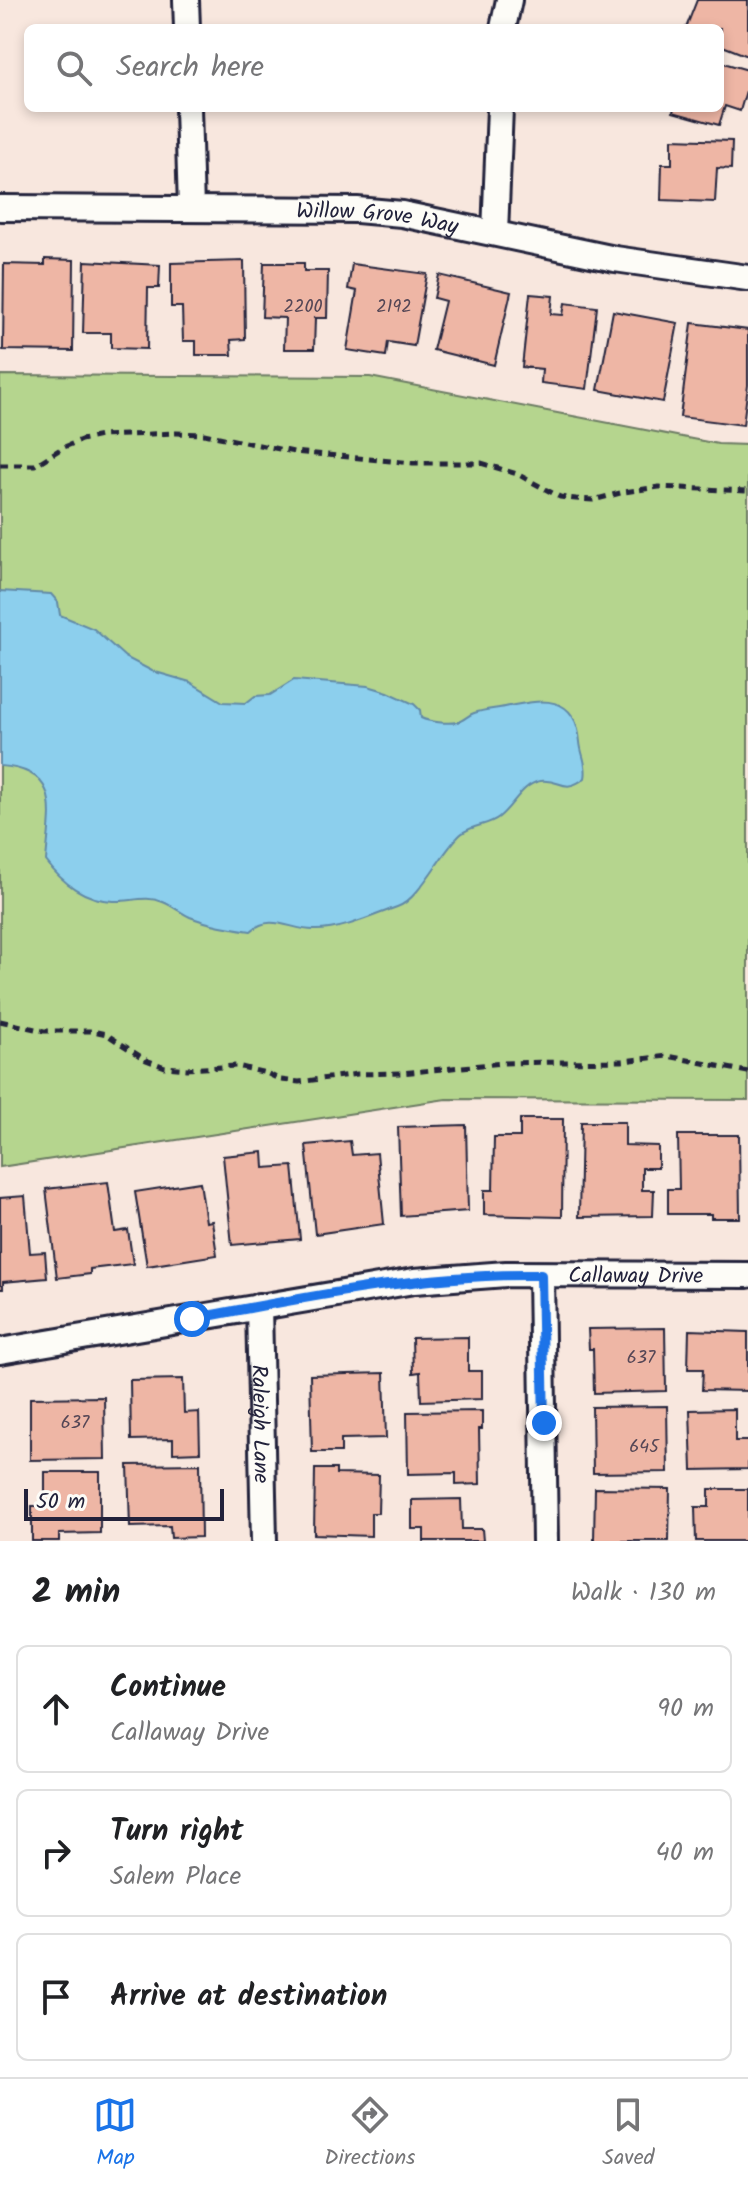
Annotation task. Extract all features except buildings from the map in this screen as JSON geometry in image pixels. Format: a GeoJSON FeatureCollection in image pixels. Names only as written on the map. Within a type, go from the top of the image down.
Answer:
{"type":"FeatureCollection","features":[{"type":"Feature","properties":{"kind":"street"},"geometry":{"type":"LineString","coordinates":[[186,0],[187,24]]}},
{"type":"Feature","properties":{"kind":"street"},"geometry":{"type":"LineString","coordinates":[[504,24],[509,0]]}},
{"type":"Feature","properties":{"kind":"street"},"geometry":{"type":"LineString","coordinates":[[188,112],[191,209]]}},
{"type":"Feature","properties":{"kind":"street"},"geometry":{"type":"LineString","coordinates":[[495,233],[500,112]]}},
{"type":"Feature","properties":{"kind":"street","name":"Willow Grove Way"},"geometry":{"type":"LineString","coordinates":[[0,208],[357,210],[402,214],[615,259],[748,278]]}},
{"type":"Feature","properties":{"kind":"street","name":"Callaway Drive"},"geometry":{"type":"LineString","coordinates":[[0,1351],[414,1281],[506,1274],[748,1275]]}},
{"type":"Feature","properties":{"kind":"street"},"geometry":{"type":"LineString","coordinates":[[541,1275],[545,1541]]}},
{"type":"Feature","properties":{"kind":"street","name":"Raleigh Lane"},"geometry":{"type":"LineString","coordinates":[[259,1306],[264,1541]]}},
{"type":"Feature","properties":{"kind":"path"},"geometry":{"type":"LineString","coordinates":[[0,465],[35,465],[62,448],[101,436],[177,433],[204,434],[294,452],[413,463],[481,463],[517,474],[560,497],[576,499],[593,500],[659,487],[748,491]]}},
{"type":"Feature","properties":{"kind":"path"},"geometry":{"type":"LineString","coordinates":[[0,1021],[44,1031],[106,1034],[146,1060],[165,1067],[237,1066],[281,1080],[299,1082],[357,1074],[402,1073],[502,1063],[622,1061],[668,1056],[748,1072]]}},
{"type":"Feature","properties":{"kind":"green space"},"geometry":{"type":"Polygon","coordinates":[[[0,375],[370,377],[718,444],[748,445],[748,1100],[446,1099],[0,1167],[0,375]]]}},
{"type":"Feature","properties":{"kind":"water"},"geometry":{"type":"Polygon","coordinates":[[[0,591],[51,594],[58,602],[60,615],[94,629],[125,657],[152,671],[190,682],[223,702],[246,703],[255,696],[270,695],[294,680],[368,686],[414,704],[420,710],[421,718],[449,723],[478,712],[518,704],[554,703],[572,715],[577,726],[585,778],[567,786],[540,781],[528,786],[499,817],[461,834],[422,886],[405,903],[345,926],[314,930],[266,923],[251,931],[198,920],[157,900],[113,901],[93,897],[67,883],[46,861],[50,812],[44,786],[35,776],[21,769],[0,766],[0,591]]]}},
{"type":"Feature","properties":{"kind":"route"},"geometry":{"type":"LineString","coordinates":[[192,1319],[414,1281],[506,1274],[541,1275],[544,1423]]}}]}
